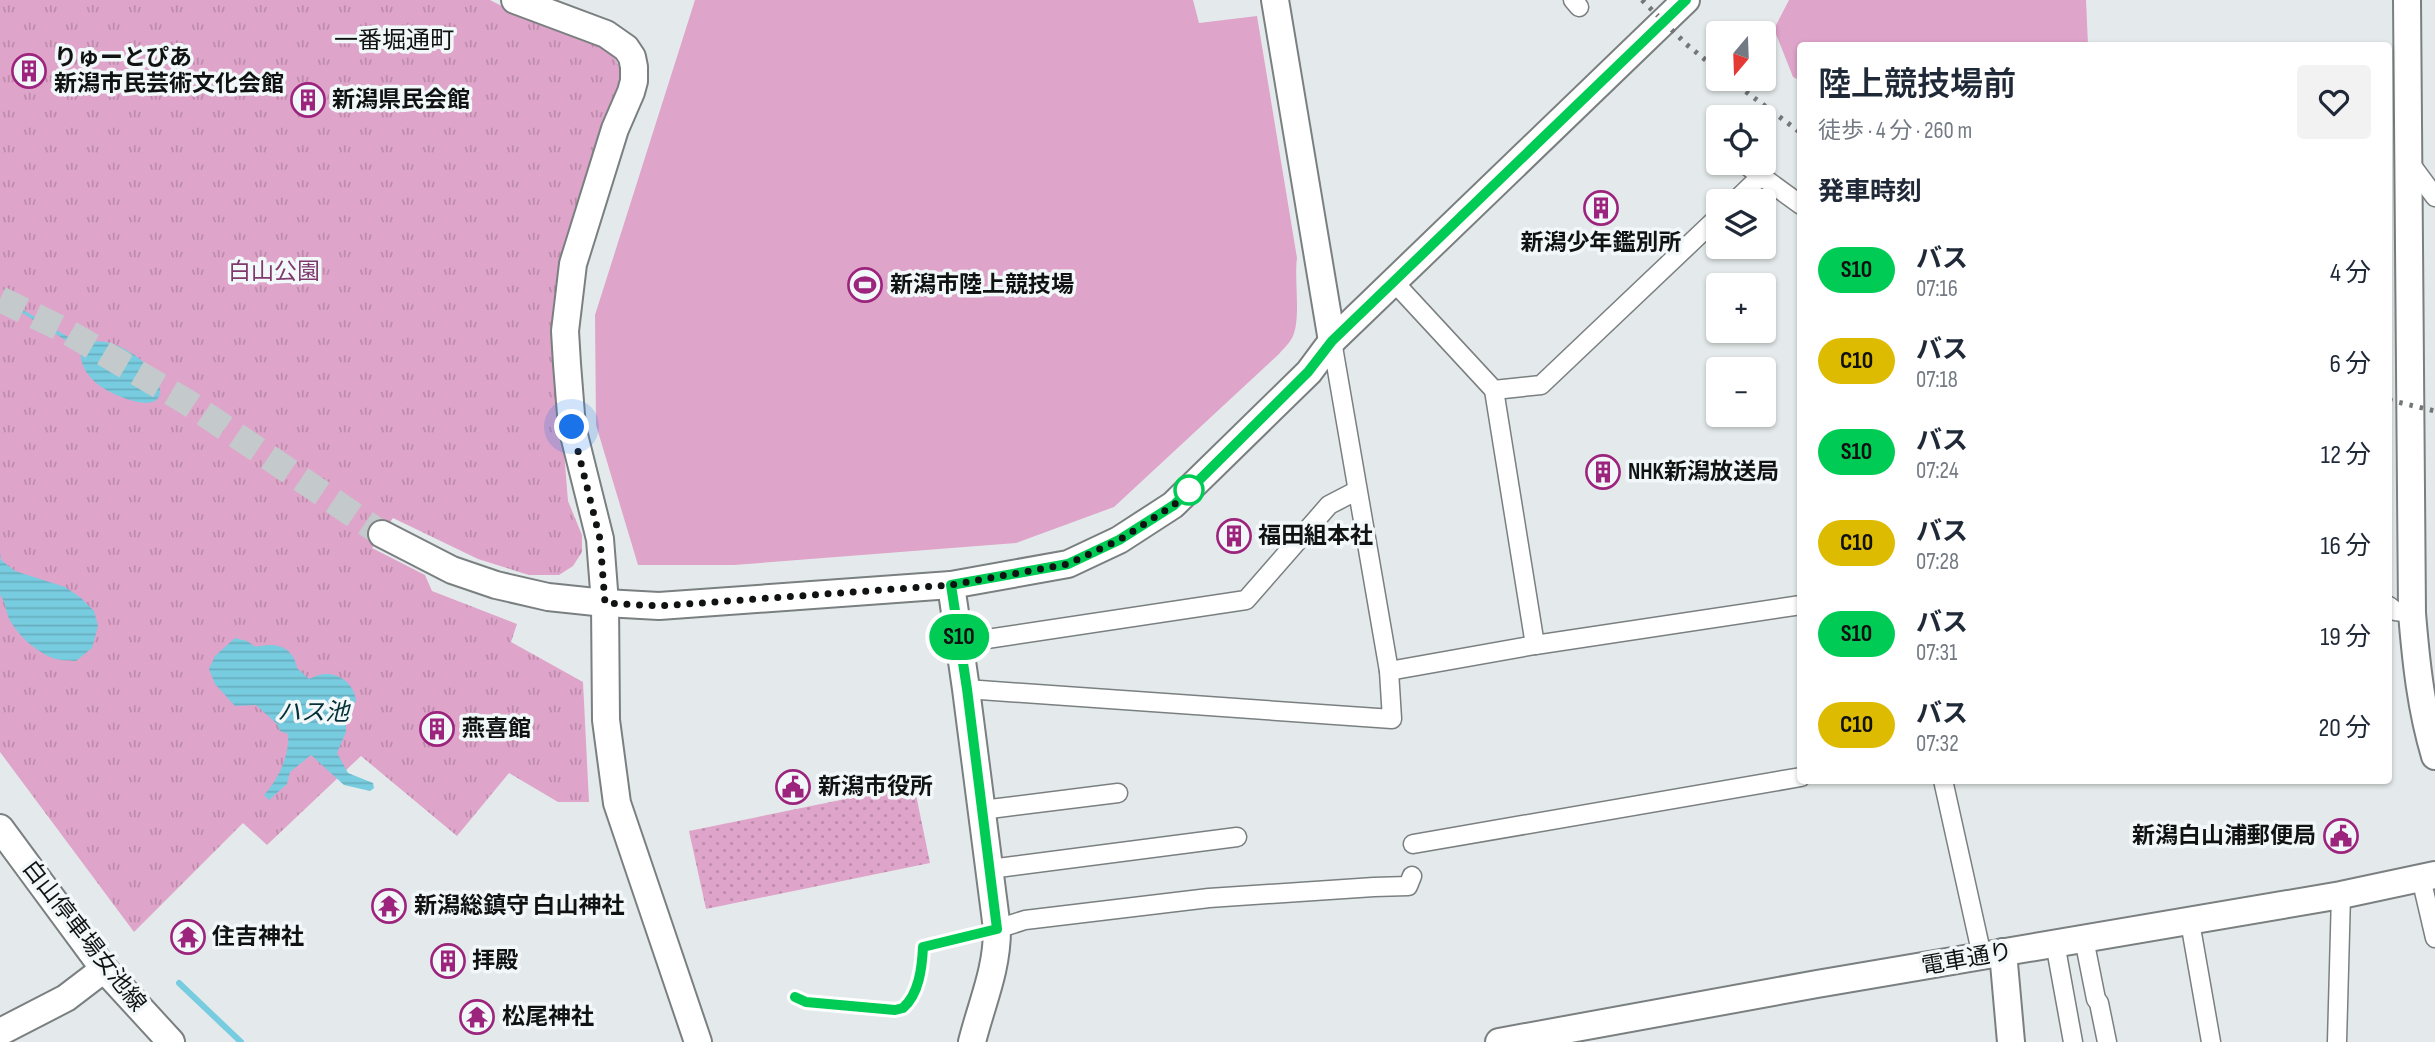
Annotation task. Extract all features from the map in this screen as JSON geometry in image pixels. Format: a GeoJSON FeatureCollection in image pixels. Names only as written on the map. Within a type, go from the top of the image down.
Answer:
{"type":"FeatureCollection","features":[{"type":"Feature","properties":{"kind":"street"},"geometry":{"type":"LineString","coordinates":[[515,0],[606,34],[626,48],[634,67],[632,92],[615,129],[573,264],[565,331],[572,427],[600,539],[605,603],[606,720],[617,803],[698,1042]]}},
{"type":"Feature","properties":{"kind":"street"},"geometry":{"type":"LineString","coordinates":[[382,534],[453,570],[496,585],[548,597],[659,606],[951,585],[1068,564],[1130,533],[1174,505],[1308,372],[1332,341],[1686,0]]}},
{"type":"Feature","properties":{"kind":"street"},"geometry":{"type":"LineString","coordinates":[[2407,0],[2410,163],[2400,610],[2435,756]]}},
{"type":"Feature","properties":{"kind":"street"},"geometry":{"type":"LineString","coordinates":[[967,689],[1392,719],[1389,671],[1356,491],[1280,4]]}},
{"type":"Feature","properties":{"kind":"street"},"geometry":{"type":"LineString","coordinates":[[2410,163],[2435,197]]}},
{"type":"Feature","properties":{"kind":"street"},"geometry":{"type":"LineString","coordinates":[[1742,189],[1753,171],[1797,202]]}},
{"type":"Feature","properties":{"kind":"street"},"geometry":{"type":"LineString","coordinates":[[1494,390],[1541,386],[1706,228]]}},
{"type":"Feature","properties":{"kind":"street"},"geometry":{"type":"LineString","coordinates":[[1394,282],[1494,390],[1535,645]]}},
{"type":"Feature","properties":{"kind":"street"},"geometry":{"type":"LineString","coordinates":[[960,643],[1246,600],[1329,505],[1356,491]]}},
{"type":"Feature","properties":{"kind":"street"},"geometry":{"type":"LineString","coordinates":[[951,585],[997,929],[997,955],[992,980],[972,1042]]}},
{"type":"Feature","properties":{"kind":"street"},"geometry":{"type":"LineString","coordinates":[[1389,671],[1535,645],[1797,606]]}},
{"type":"Feature","properties":{"kind":"street"},"geometry":{"type":"LineString","coordinates":[[1413,844],[1797,778]]}},
{"type":"Feature","properties":{"kind":"street"},"geometry":{"type":"LineString","coordinates":[[1944,784],[1993,954],[2011,1042]]}},
{"type":"Feature","properties":{"kind":"street"},"geometry":{"type":"LineString","coordinates":[[982,810],[1118,793]]}},
{"type":"Feature","properties":{"kind":"street","name":"白山停車場女池線"},"geometry":{"type":"LineString","coordinates":[[0,828],[104,969],[171,1042]]}},
{"type":"Feature","properties":{"kind":"street"},"geometry":{"type":"LineString","coordinates":[[990,869],[1237,837]]}},
{"type":"Feature","properties":{"kind":"street"},"geometry":{"type":"LineString","coordinates":[[997,929],[1025,920],[1209,898],[1400,888],[1408,886],[1412,876]]}},
{"type":"Feature","properties":{"kind":"street"},"geometry":{"type":"LineString","coordinates":[[2428,877],[2435,938]]}},
{"type":"Feature","properties":{"kind":"street","name":"電車通り"},"geometry":{"type":"LineString","coordinates":[[1499,1042],[2055,943],[2190,922],[2428,877]]}},
{"type":"Feature","properties":{"kind":"street"},"geometry":{"type":"LineString","coordinates":[[2337,1042],[2340,895]]}},
{"type":"Feature","properties":{"kind":"street"},"geometry":{"type":"LineString","coordinates":[[2190,922],[2211,1042]]}},
{"type":"Feature","properties":{"kind":"street"},"geometry":{"type":"LineString","coordinates":[[2084,939],[2107,1042]]}},
{"type":"Feature","properties":{"kind":"street"},"geometry":{"type":"LineString","coordinates":[[2055,943],[2073,1042]]}},
{"type":"Feature","properties":{"kind":"street"},"geometry":{"type":"LineString","coordinates":[[0,1032],[66,998],[104,969]]}},
{"type":"Feature","properties":{"kind":"green space","name":"白山公園"},"geometry":{"type":"Polygon","coordinates":[[[0,0],[490,0],[523,17],[583,35],[612,52],[619,67],[620,82],[598,137],[564,249],[554,329],[568,501],[582,535],[582,552],[573,566],[559,575],[529,575],[478,559],[393,518],[372,548],[425,575],[432,591],[517,624],[511,642],[583,682],[589,802],[558,802],[509,773],[457,836],[361,756],[267,845],[243,823],[134,932],[0,752],[0,0]]]}},
{"type":"Feature","properties":{"kind":"green space","name":"新潟市陸上競技場"},"geometry":{"type":"Polygon","coordinates":[[[695,0],[1193,0],[1199,23],[1257,16],[1297,258],[1297,319],[1292,339],[1114,507],[1016,543],[734,565],[638,565],[596,425],[595,315],[695,0]]]}},
{"type":"Feature","properties":{"kind":"green space"},"geometry":{"type":"Polygon","coordinates":[[[1789,0],[2086,0],[2088,42],[1797,42],[1797,79],[1793,77],[1776,34],[1776,25],[1789,0]]]}},
{"type":"Feature","properties":{"kind":"green space"},"geometry":{"type":"Polygon","coordinates":[[[914,785],[930,863],[706,909],[689,831],[914,785]]]}},
{"type":"Feature","properties":{"kind":"water"},"geometry":{"type":"Polygon","coordinates":[[[0,299],[83,346],[101,342],[132,353],[156,376],[160,395],[155,401],[147,403],[126,399],[106,390],[88,375],[81,361],[81,350],[24,314],[0,303],[0,299]]]}},
{"type":"Feature","properties":{"kind":"water"},"geometry":{"type":"Polygon","coordinates":[[[0,552],[1,560],[15,571],[65,587],[94,611],[98,626],[92,648],[76,661],[59,660],[46,655],[21,635],[11,622],[0,595],[0,552]]]}},
{"type":"Feature","properties":{"kind":"water","name":"ハス池"},"geometry":{"type":"Polygon","coordinates":[[[235,638],[256,647],[282,647],[292,655],[297,668],[309,679],[321,674],[331,674],[342,678],[350,686],[356,701],[346,714],[346,732],[337,753],[348,773],[373,783],[374,788],[370,791],[344,785],[311,755],[290,772],[287,784],[269,800],[264,795],[282,767],[288,734],[280,731],[277,724],[256,705],[235,706],[215,684],[209,669],[215,656],[235,638]]]}},
{"type":"Feature","properties":{"kind":"waterway"},"geometry":{"type":"LineString","coordinates":[[179,983],[241,1042]]}},
{"type":"Feature","properties":{"kind":"tunnel"},"geometry":{"type":"LineString","coordinates":[[0,299],[66,331],[187,402],[382,534]]}},
{"type":"Feature","properties":{"kind":"railway"},"geometry":{"type":"LineString","coordinates":[[1642,0],[1706,60]]}},
{"type":"Feature","properties":{"kind":"railway"},"geometry":{"type":"LineString","coordinates":[[1745,91],[1797,130]]}},
{"type":"Feature","properties":{"kind":"railway"},"geometry":{"type":"LineString","coordinates":[[2392,401],[2435,411]]}},
{"type":"Feature","properties":{"kind":"bus line","name":"S10"},"geometry":{"type":"LineString","coordinates":[[795,997],[806,1002],[895,1010],[903,1008],[913,996],[923,961],[923,947],[997,929],[951,585],[1068,564],[1119,540],[1174,505],[1308,372],[1332,341],[1686,0]]}},
{"type":"Feature","properties":{"kind":"place","name":"りゅーとぴあ 新潟市民芸術文化会館"},"geometry":{"type":"Point","coordinates":[29,71]}},
{"type":"Feature","properties":{"kind":"place","name":"新潟県民会館"},"geometry":{"type":"Point","coordinates":[308,100]}},
{"type":"Feature","properties":{"kind":"place","name":"新潟少年鑑別所"},"geometry":{"type":"Point","coordinates":[1601,208]}},
{"type":"Feature","properties":{"kind":"place","name":"新潟市陸上競技場"},"geometry":{"type":"Point","coordinates":[865,285]}},
{"type":"Feature","properties":{"kind":"place","name":"NHK新潟放送局"},"geometry":{"type":"Point","coordinates":[1603,472]}},
{"type":"Feature","properties":{"kind":"place","name":"福田組本社"},"geometry":{"type":"Point","coordinates":[1234,536]}},
{"type":"Feature","properties":{"kind":"place","name":"燕喜館"},"geometry":{"type":"Point","coordinates":[437,729]}},
{"type":"Feature","properties":{"kind":"place","name":"新潟市役所"},"geometry":{"type":"Point","coordinates":[793,787]}},
{"type":"Feature","properties":{"kind":"place","name":"新潟白山浦郵便局"},"geometry":{"type":"Point","coordinates":[2341,836]}},
{"type":"Feature","properties":{"kind":"place","name":"新潟総鎮守 白山神社"},"geometry":{"type":"Point","coordinates":[389,906]}},
{"type":"Feature","properties":{"kind":"place","name":"住吉神社"},"geometry":{"type":"Point","coordinates":[188,937]}},
{"type":"Feature","properties":{"kind":"place","name":"拝殿"},"geometry":{"type":"Point","coordinates":[448,961]}},
{"type":"Feature","properties":{"kind":"place","name":"松尾神社"},"geometry":{"type":"Point","coordinates":[477,1017]}},
{"type":"Feature","properties":{"kind":"district","name":"一番堀通町"},"geometry":{"type":"Point","coordinates":[394,40]}},
{"type":"Feature","properties":{"kind":"route"},"geometry":{"type":"LineString","coordinates":[[572,427],[600,539],[605,603],[659,606],[951,585],[1068,564],[1119,540],[1174,505],[1193,486],[1189,490]]}}]}
